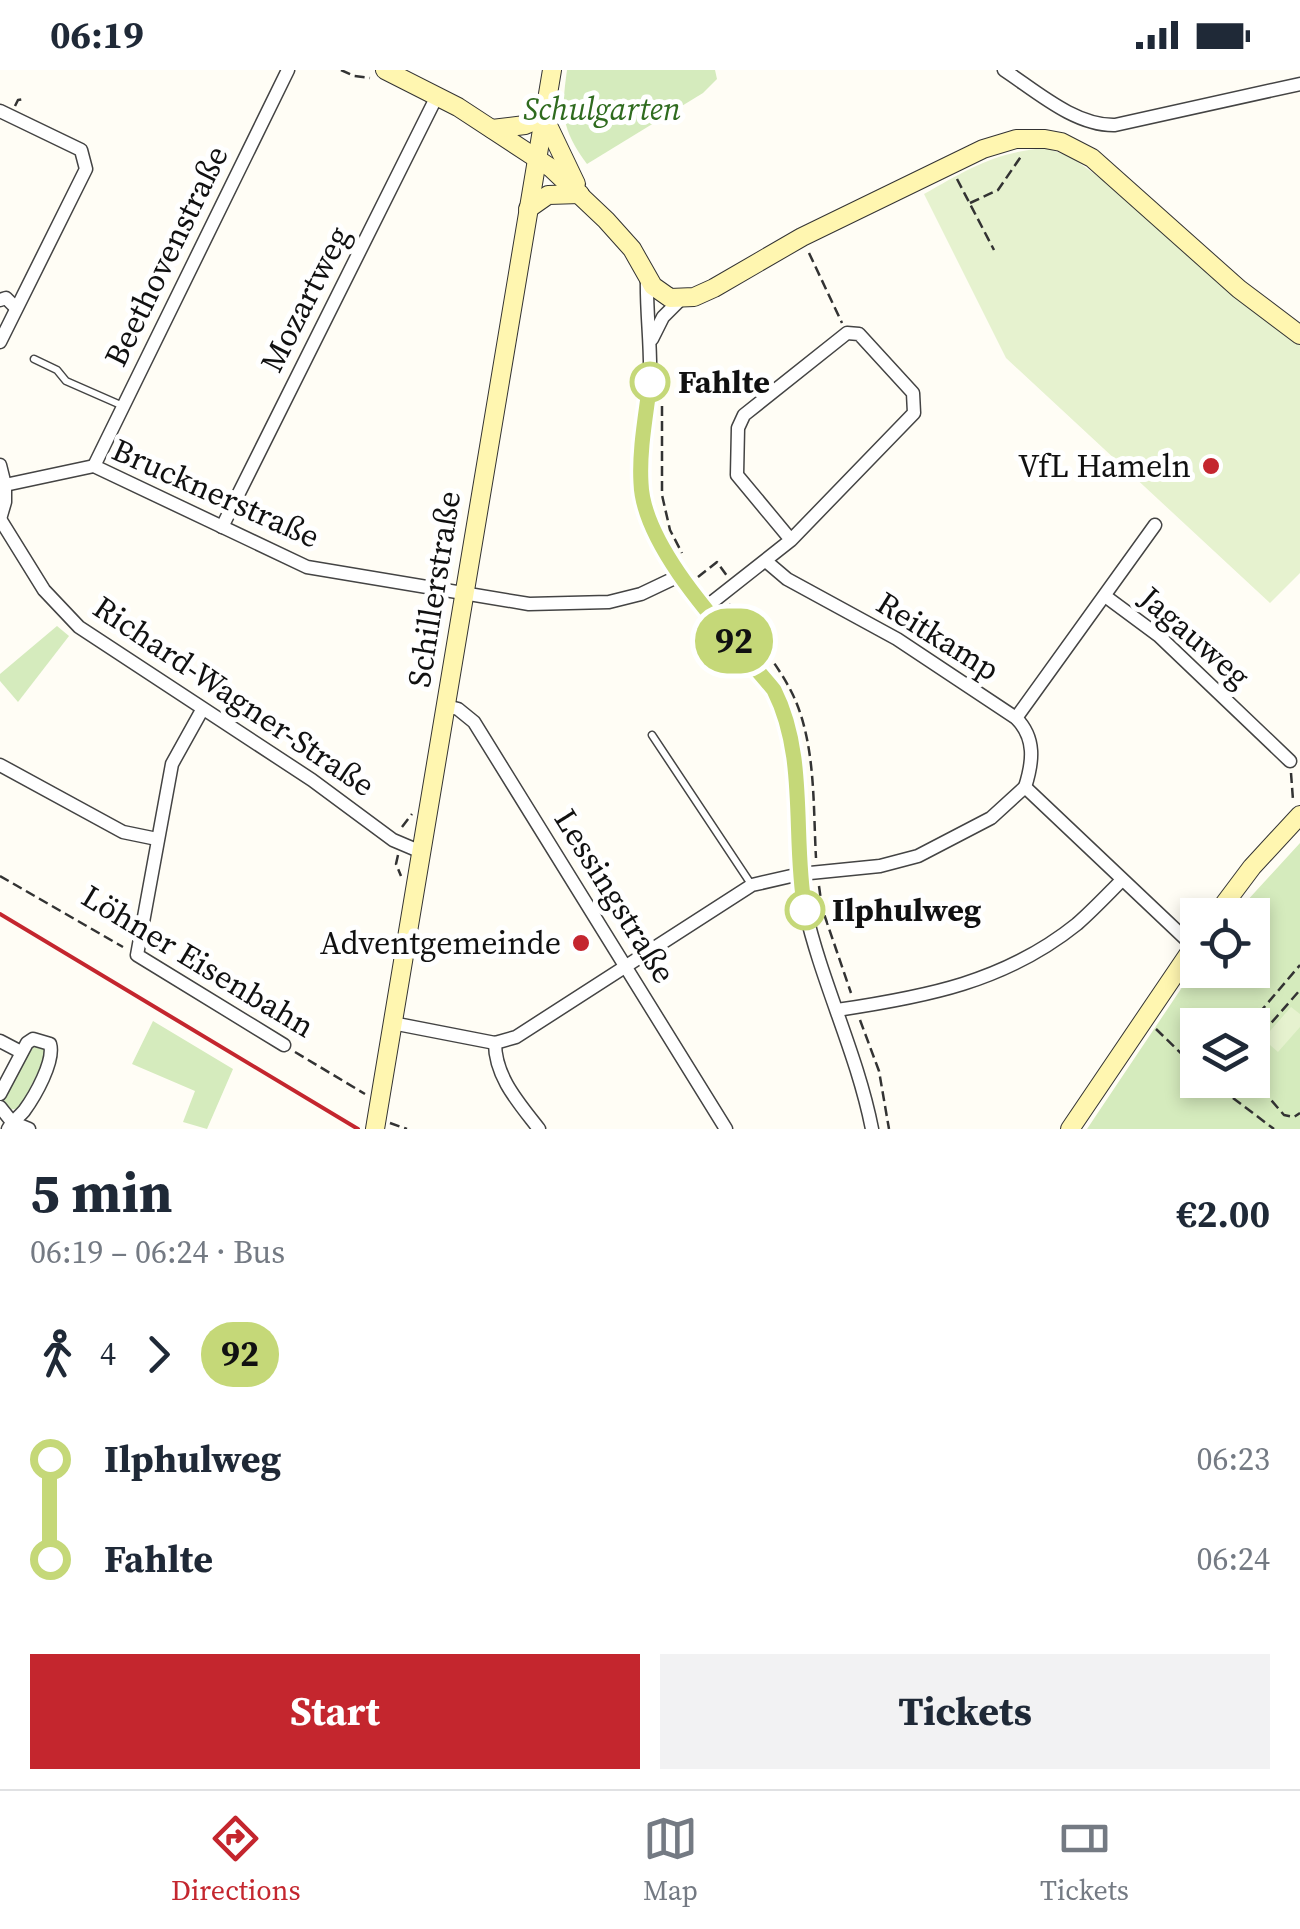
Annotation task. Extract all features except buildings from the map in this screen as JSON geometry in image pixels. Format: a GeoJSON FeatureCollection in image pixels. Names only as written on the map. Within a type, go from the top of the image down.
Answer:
{"type":"FeatureCollection","features":[{"type":"Feature","properties":{"kind":"main road"},"geometry":{"type":"LineString","coordinates":[[385,70],[437,96],[537,158],[580,194],[632,249],[661,294],[680,300],[714,288],[802,237],[950,164],[1002,142],[1026,138],[1061,142],[1092,158],[1239,288],[1300,336]]}},
{"type":"Feature","properties":{"kind":"main road","name":"Schillerstraße"},"geometry":{"type":"LineString","coordinates":[[376,1123],[552,70]]}},
{"type":"Feature","properties":{"kind":"main road"},"geometry":{"type":"LineString","coordinates":[[492,129],[524,125],[544,117],[580,194]]}},
{"type":"Feature","properties":{"kind":"main road"},"geometry":{"type":"LineString","coordinates":[[528,209],[548,195],[580,194]]}},
{"type":"Feature","properties":{"kind":"main road"},"geometry":{"type":"LineString","coordinates":[[1230,898],[1297,817]]}},
{"type":"Feature","properties":{"kind":"main road"},"geometry":{"type":"LineString","coordinates":[[1070,1129],[1180,966]]}},
{"type":"Feature","properties":{"kind":"street","name":"Beethovenstraße"},"geometry":{"type":"LineString","coordinates":[[94,466],[288,70]]}},
{"type":"Feature","properties":{"kind":"street"},"geometry":{"type":"LineString","coordinates":[[1004,70],[1076,116],[1101,126],[1115,126],[1300,81],[1296,70]]}},
{"type":"Feature","properties":{"kind":"street","name":"Mozartweg"},"geometry":{"type":"LineString","coordinates":[[222,527],[437,96]]}},
{"type":"Feature","properties":{"kind":"street"},"geometry":{"type":"LineString","coordinates":[[0,111],[81,150],[86,169],[0,342]]}},
{"type":"Feature","properties":{"kind":"street"},"geometry":{"type":"LineString","coordinates":[[647,277],[649,394],[642,450],[642,495],[652,528],[686,568],[706,607],[774,690],[786,713],[793,754],[805,910],[862,1079],[872,1129]]}},
{"type":"Feature","properties":{"kind":"street"},"geometry":{"type":"LineString","coordinates":[[0,300],[6,298],[16,308]]}},
{"type":"Feature","properties":{"kind":"street"},"geometry":{"type":"LineString","coordinates":[[650,342],[663,317],[680,300]]}},
{"type":"Feature","properties":{"kind":"street"},"geometry":{"type":"LineString","coordinates":[[706,607],[791,540],[914,413],[913,393],[859,334],[847,333],[744,415],[738,428],[736,475],[791,540]]}},
{"type":"Feature","properties":{"kind":"street"},"geometry":{"type":"LineString","coordinates":[[0,466],[6,502],[0,519]]}},
{"type":"Feature","properties":{"kind":"street","name":"Brucknerstraße"},"geometry":{"type":"LineString","coordinates":[[3,485],[94,466],[307,567],[529,604],[609,602],[641,594],[686,568]]}},
{"type":"Feature","properties":{"kind":"street","name":"Richard-Wagner-Straße"},"geometry":{"type":"LineString","coordinates":[[0,519],[44,590],[79,627],[312,780],[394,840],[420,851]]}},
{"type":"Feature","properties":{"kind":"street"},"geometry":{"type":"LineString","coordinates":[[1016,718],[1156,525]]}},
{"type":"Feature","properties":{"kind":"street","name":"Reitkamp"},"geometry":{"type":"LineString","coordinates":[[767,562],[787,579],[897,639],[1016,718],[1029,737],[1032,754],[1025,787]]}},
{"type":"Feature","properties":{"kind":"street","name":"Jagauweg"},"geometry":{"type":"LineString","coordinates":[[1106,596],[1160,636],[1290,762]]}},
{"type":"Feature","properties":{"kind":"street","name":"Lessingstraße"},"geometry":{"type":"LineString","coordinates":[[446,706],[458,709],[474,722],[726,1129]]}},
{"type":"Feature","properties":{"kind":"street"},"geometry":{"type":"LineString","coordinates":[[137,955],[172,764],[202,710]]}},
{"type":"Feature","properties":{"kind":"street"},"geometry":{"type":"LineString","coordinates":[[0,766],[123,832],[157,839]]}},
{"type":"Feature","properties":{"kind":"street"},"geometry":{"type":"LineString","coordinates":[[392,1023],[495,1043],[516,1037],[752,886],[800,874],[880,866],[918,856],[990,818],[1025,787],[1180,930]]}},
{"type":"Feature","properties":{"kind":"street"},"geometry":{"type":"LineString","coordinates":[[837,1010],[924,996],[974,982],[1008,967],[1077,923],[1122,880]]}},
{"type":"Feature","properties":{"kind":"street","name":"Löhner Eisenbahn"},"geometry":{"type":"LineString","coordinates":[[137,955],[284,1046]]}},
{"type":"Feature","properties":{"kind":"street"},"geometry":{"type":"LineString","coordinates":[[0,1094],[21,1052],[34,1039],[50,1044],[52,1052],[23,1112],[10,1125]]}},
{"type":"Feature","properties":{"kind":"street"},"geometry":{"type":"LineString","coordinates":[[0,1041],[21,1052]]}},
{"type":"Feature","properties":{"kind":"street"},"geometry":{"type":"LineString","coordinates":[[495,1043],[495,1060],[513,1096],[539,1129]]}},
{"type":"Feature","properties":{"kind":"street"},"geometry":{"type":"LineString","coordinates":[[0,1107],[10,1125],[29,1129]]}},
{"type":"Feature","properties":{"kind":"lane"},"geometry":{"type":"LineString","coordinates":[[34,359],[57,370],[66,382],[123,406]]}},
{"type":"Feature","properties":{"kind":"lane"},"geometry":{"type":"LineString","coordinates":[[652,735],[752,886]]}},
{"type":"Feature","properties":{"kind":"path"},"geometry":{"type":"LineString","coordinates":[[970,203],[998,190],[1024,152],[1026,138]]}},
{"type":"Feature","properties":{"kind":"path"},"geometry":{"type":"LineString","coordinates":[[950,164],[994,250]]}},
{"type":"Feature","properties":{"kind":"path"},"geometry":{"type":"LineString","coordinates":[[802,237],[847,333]]}},
{"type":"Feature","properties":{"kind":"path"},"geometry":{"type":"LineString","coordinates":[[649,394],[664,408],[662,495],[670,530],[686,568],[700,579],[717,562],[730,579],[715,584],[777,668],[802,718],[809,749],[816,873],[822,908],[879,1071],[890,1129]]}},
{"type":"Feature","properties":{"kind":"path"},"geometry":{"type":"LineString","coordinates":[[1290,762],[1297,817]]}},
{"type":"Feature","properties":{"kind":"path"},"geometry":{"type":"LineString","coordinates":[[1292,779],[1300,774]]}},
{"type":"Feature","properties":{"kind":"path","name":"Löhner Eisenbahn"},"geometry":{"type":"LineString","coordinates":[[0,876],[137,955]]}},
{"type":"Feature","properties":{"kind":"path"},"geometry":{"type":"LineString","coordinates":[[1263,1008],[1300,965]]}},
{"type":"Feature","properties":{"kind":"path"},"geometry":{"type":"LineString","coordinates":[[1270,1024],[1300,990]]}},
{"type":"Feature","properties":{"kind":"path"},"geometry":{"type":"LineString","coordinates":[[1145,1019],[1180,1053]]}},
{"type":"Feature","properties":{"kind":"path","name":"Löhner Eisenbahn"},"geometry":{"type":"LineString","coordinates":[[284,1046],[366,1095]]}},
{"type":"Feature","properties":{"kind":"path"},"geometry":{"type":"LineString","coordinates":[[1233,1098],[1274,1129]]}},
{"type":"Feature","properties":{"kind":"path"},"geometry":{"type":"LineString","coordinates":[[1269,1098],[1284,1115],[1294,1117],[1300,1113]]}},
{"type":"Feature","properties":{"kind":"green space","name":"Schulgarten"},"geometry":{"type":"Polygon","coordinates":[[[567,70],[715,70],[717,79],[703,93],[587,164],[572,141],[565,120],[567,70]]]}},
{"type":"Feature","properties":{"kind":"green space","name":"VfL Hameln"},"geometry":{"type":"Polygon","coordinates":[[[1046,148],[1071,157],[1100,178],[1300,344],[1300,573],[1270,603],[1006,358],[924,194],[997,158],[1046,148]]]}},
{"type":"Feature","properties":{"kind":"green space"},"geometry":{"type":"Polygon","coordinates":[[[57,626],[69,636],[18,702],[0,681],[0,674],[57,626]]]}},
{"type":"Feature","properties":{"kind":"green space"},"geometry":{"type":"Polygon","coordinates":[[[1300,843],[1300,1129],[1087,1129],[1182,988],[1270,988],[1270,898],[1250,898],[1300,843]]]}},
{"type":"Feature","properties":{"kind":"green space"},"geometry":{"type":"Polygon","coordinates":[[[1291,1007],[1300,1014],[1300,1027],[1278,1052],[1270,1045],[1270,1031],[1291,1007]]]}},
{"type":"Feature","properties":{"kind":"green space"},"geometry":{"type":"Polygon","coordinates":[[[153,1021],[233,1069],[207,1129],[183,1122],[195,1091],[132,1064],[153,1021]]]}},
{"type":"Feature","properties":{"kind":"green space"},"geometry":{"type":"Polygon","coordinates":[[[38,1043],[46,1050],[46,1056],[20,1108],[9,1110],[4,1107],[4,1099],[9,1081],[25,1054],[38,1043]]]}},
{"type":"Feature","properties":{"kind":"railway"},"geometry":{"type":"LineString","coordinates":[[0,914],[358,1129]]}},
{"type":"Feature","properties":{"kind":"bus line","name":"92"},"geometry":{"type":"LineString","coordinates":[[650,382],[640,485],[644,506],[673,565],[774,690],[786,713],[793,754],[805,910]]}},
{"type":"Feature","properties":{"kind":"place","name":"Fahlte"},"geometry":{"type":"Point","coordinates":[650,382]}},
{"type":"Feature","properties":{"kind":"place","name":"VfL Hameln"},"geometry":{"type":"Point","coordinates":[1211,466]}},
{"type":"Feature","properties":{"kind":"place","name":"Ilphulweg"},"geometry":{"type":"Point","coordinates":[805,910]}},
{"type":"Feature","properties":{"kind":"place","name":"Adventgemeinde"},"geometry":{"type":"Point","coordinates":[581,943]}}]}
